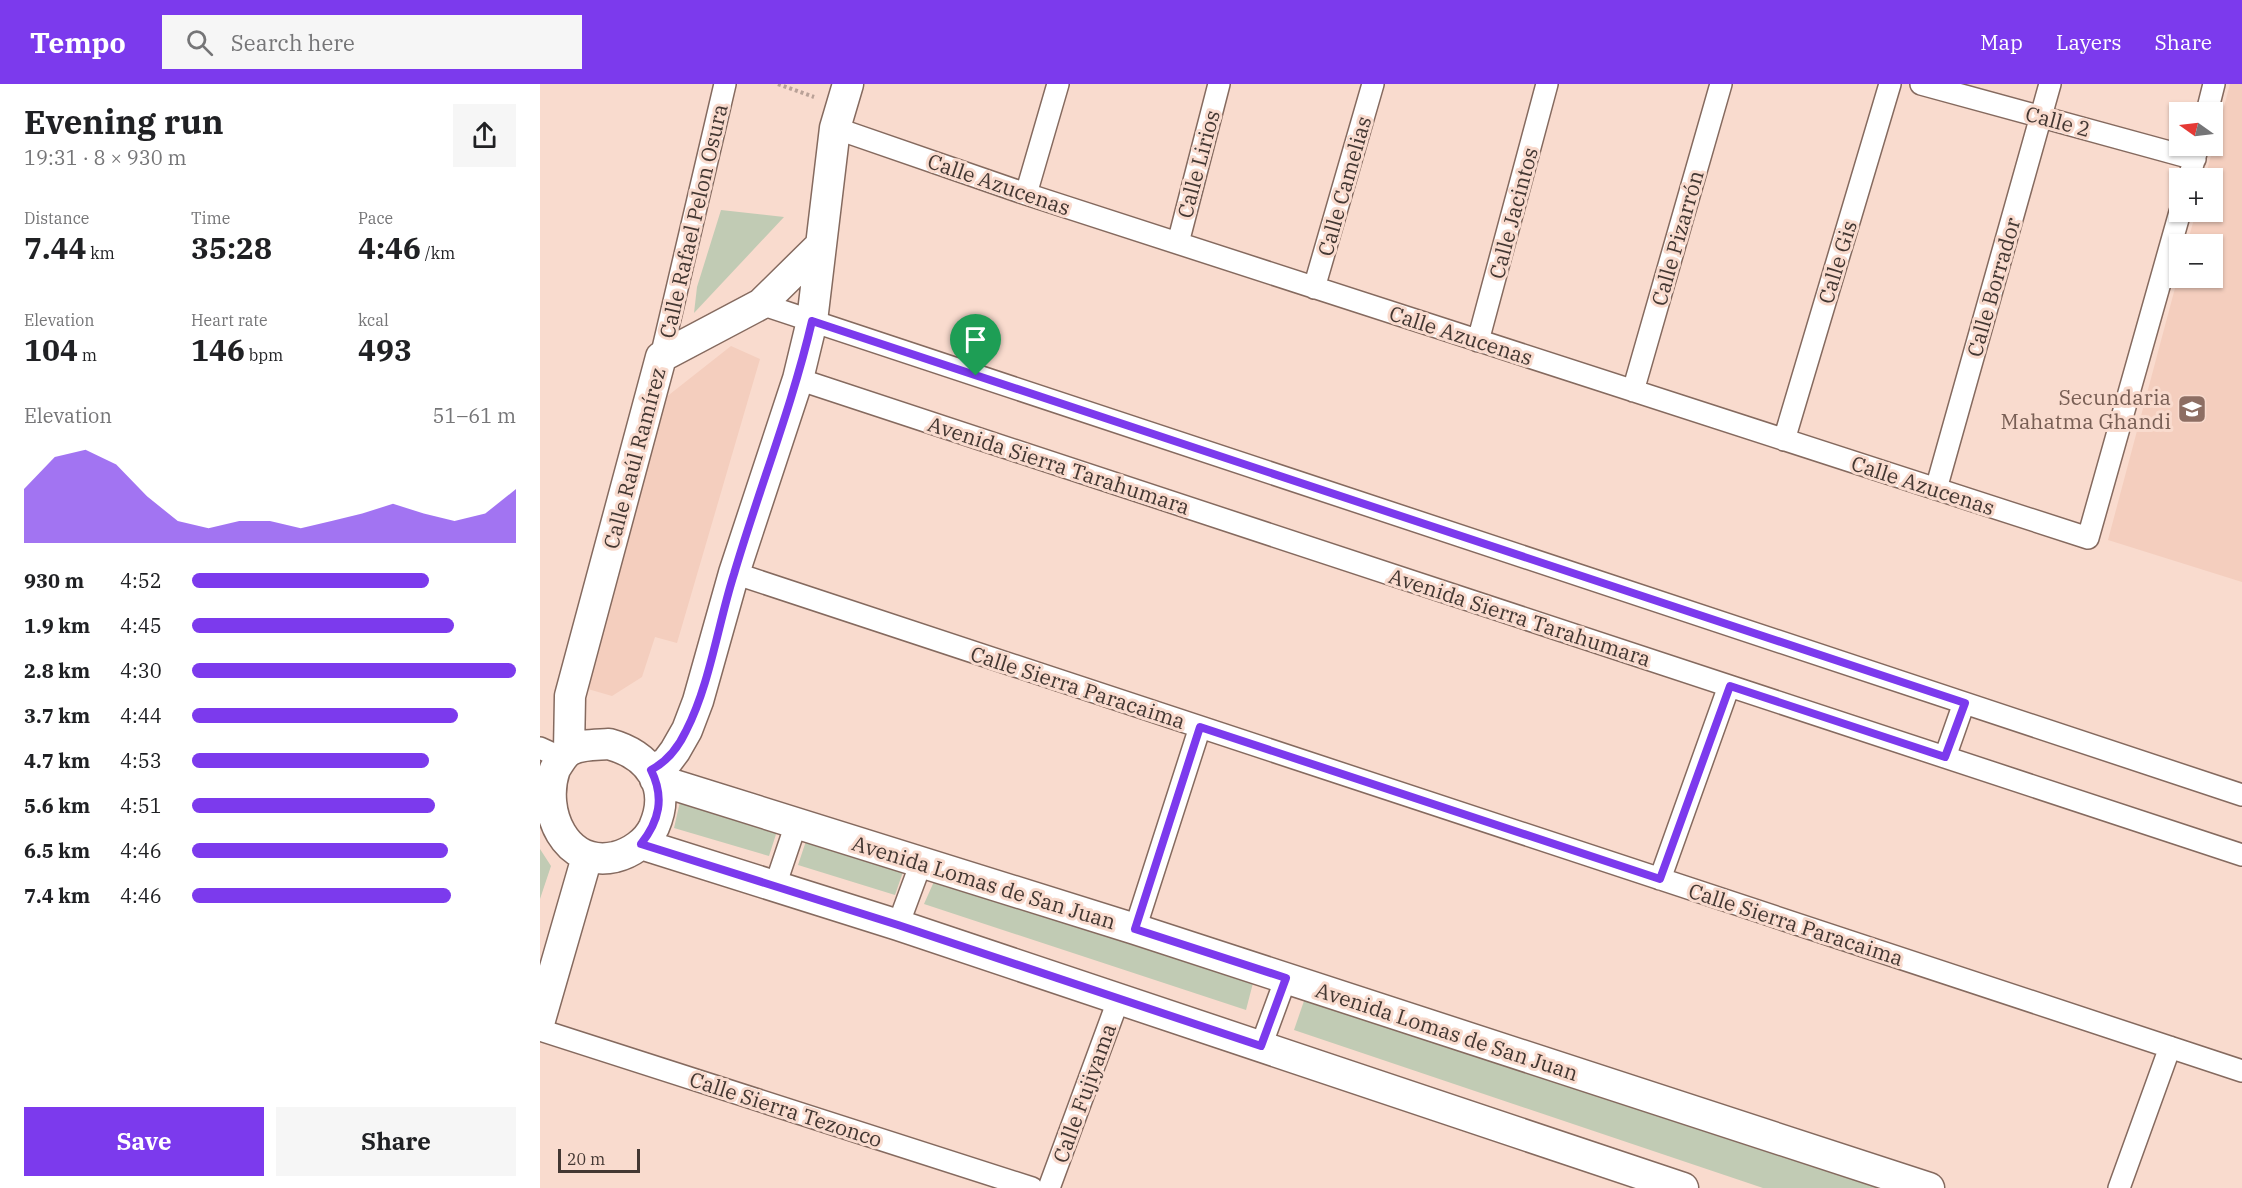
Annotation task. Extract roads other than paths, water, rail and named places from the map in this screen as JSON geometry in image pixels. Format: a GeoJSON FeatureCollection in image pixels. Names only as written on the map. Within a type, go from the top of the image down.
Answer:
{"type":"FeatureCollection","features":[{"type":"Feature","properties":{"kind":"street","name":"Calle Rafael Pelon Osura"},"geometry":{"type":"LineString","coordinates":[[661,357],[725,84]]}},
{"type":"Feature","properties":{"kind":"street"},"geometry":{"type":"LineString","coordinates":[[1026,194],[1058,84]]}},
{"type":"Feature","properties":{"kind":"street","name":"Calle Lirios"},"geometry":{"type":"LineString","coordinates":[[1178,243],[1219,84]]}},
{"type":"Feature","properties":{"kind":"street","name":"Calle Camelias"},"geometry":{"type":"LineString","coordinates":[[1314,288],[1373,84]]}},
{"type":"Feature","properties":{"kind":"street","name":"Calle Jacintos"},"geometry":{"type":"LineString","coordinates":[[1478,341],[1547,84]]}},
{"type":"Feature","properties":{"kind":"street","name":"Calle Pizarrón"},"geometry":{"type":"LineString","coordinates":[[1633,391],[1721,84]]}},
{"type":"Feature","properties":{"kind":"street","name":"Calle Gis"},"geometry":{"type":"LineString","coordinates":[[1784,440],[1890,84]]}},
{"type":"Feature","properties":{"kind":"street","name":"Calle 2"},"geometry":{"type":"LineString","coordinates":[[1922,84],[2194,161]]}},
{"type":"Feature","properties":{"kind":"street","name":"Calle Borrador"},"geometry":{"type":"LineString","coordinates":[[1936,489],[2050,84]]}},
{"type":"Feature","properties":{"kind":"street"},"geometry":{"type":"LineString","coordinates":[[2209,102],[2214,84]]}},
{"type":"Feature","properties":{"kind":"street"},"geometry":{"type":"LineString","coordinates":[[653,775],[666,763],[687,730],[698,701],[734,573],[798,379],[812,321],[820,246],[842,106]]}},
{"type":"Feature","properties":{"kind":"street","name":"Calle Azucenas"},"geometry":{"type":"LineString","coordinates":[[842,106],[1026,194],[2088,538],[2177,222]]}},
{"type":"Feature","properties":{"kind":"street","name":"Calle Raúl Ramírez"},"geometry":{"type":"LineString","coordinates":[[557,753],[570,696],[661,357],[761,304],[820,246]]}},
{"type":"Feature","properties":{"kind":"street"},"geometry":{"type":"LineString","coordinates":[[761,304],[2242,795]]}},
{"type":"Feature","properties":{"kind":"street","name":"Avenida Sierra Tarahumara"},"geometry":{"type":"LineString","coordinates":[[798,379],[2242,855]]}},
{"type":"Feature","properties":{"kind":"street","name":"Calle Sierra Paracaima"},"geometry":{"type":"LineString","coordinates":[[734,573],[2242,1071]]}},
{"type":"Feature","properties":{"kind":"street"},"geometry":{"type":"LineString","coordinates":[[1660,879],[1730,686]]}},
{"type":"Feature","properties":{"kind":"street"},"geometry":{"type":"LineString","coordinates":[[1945,757],[1965,703]]}},
{"type":"Feature","properties":{"kind":"street"},"geometry":{"type":"LineString","coordinates":[[1135,929],[1200,727]]}},
{"type":"Feature","properties":{"kind":"street"},"geometry":{"type":"LineString","coordinates":[[609,744],[627,749],[642,760],[653,775],[659,792],[659,811],[653,829],[641,844],[625,855],[606,859],[587,857],[570,849],[556,835],[542,796],[553,772],[557,753],[581,747],[609,744]]}},
{"type":"Feature","properties":{"kind":"street","name":"Avenida Lomas de San Juan"},"geometry":{"type":"LineString","coordinates":[[653,775],[796,824],[1135,929],[1922,1187]]}},
{"type":"Feature","properties":{"kind":"street"},"geometry":{"type":"LineString","coordinates":[[775,886],[796,824]]}},
{"type":"Feature","properties":{"kind":"street"},"geometry":{"type":"LineString","coordinates":[[641,844],[898,925],[1683,1188]]}},
{"type":"Feature","properties":{"kind":"street"},"geometry":{"type":"LineString","coordinates":[[540,1020],[587,857]]}},
{"type":"Feature","properties":{"kind":"street"},"geometry":{"type":"LineString","coordinates":[[898,925],[921,863]]}},
{"type":"Feature","properties":{"kind":"street"},"geometry":{"type":"LineString","coordinates":[[1261,1046],[1286,978]]}},
{"type":"Feature","properties":{"kind":"street","name":"Calle Fujiyama"},"geometry":{"type":"LineString","coordinates":[[1049,1188],[1119,998]]}},
{"type":"Feature","properties":{"kind":"street","name":"Calle Sierra Tezonco"},"geometry":{"type":"LineString","coordinates":[[540,1030],[1032,1188]]}},
{"type":"Feature","properties":{"kind":"street"},"geometry":{"type":"LineString","coordinates":[[2119,1188],[2170,1047]]}},
{"type":"Feature","properties":{"kind":"place","name":"Secundaria Mahatma Ghandi"},"geometry":{"type":"Point","coordinates":[2192,409]}}]}
